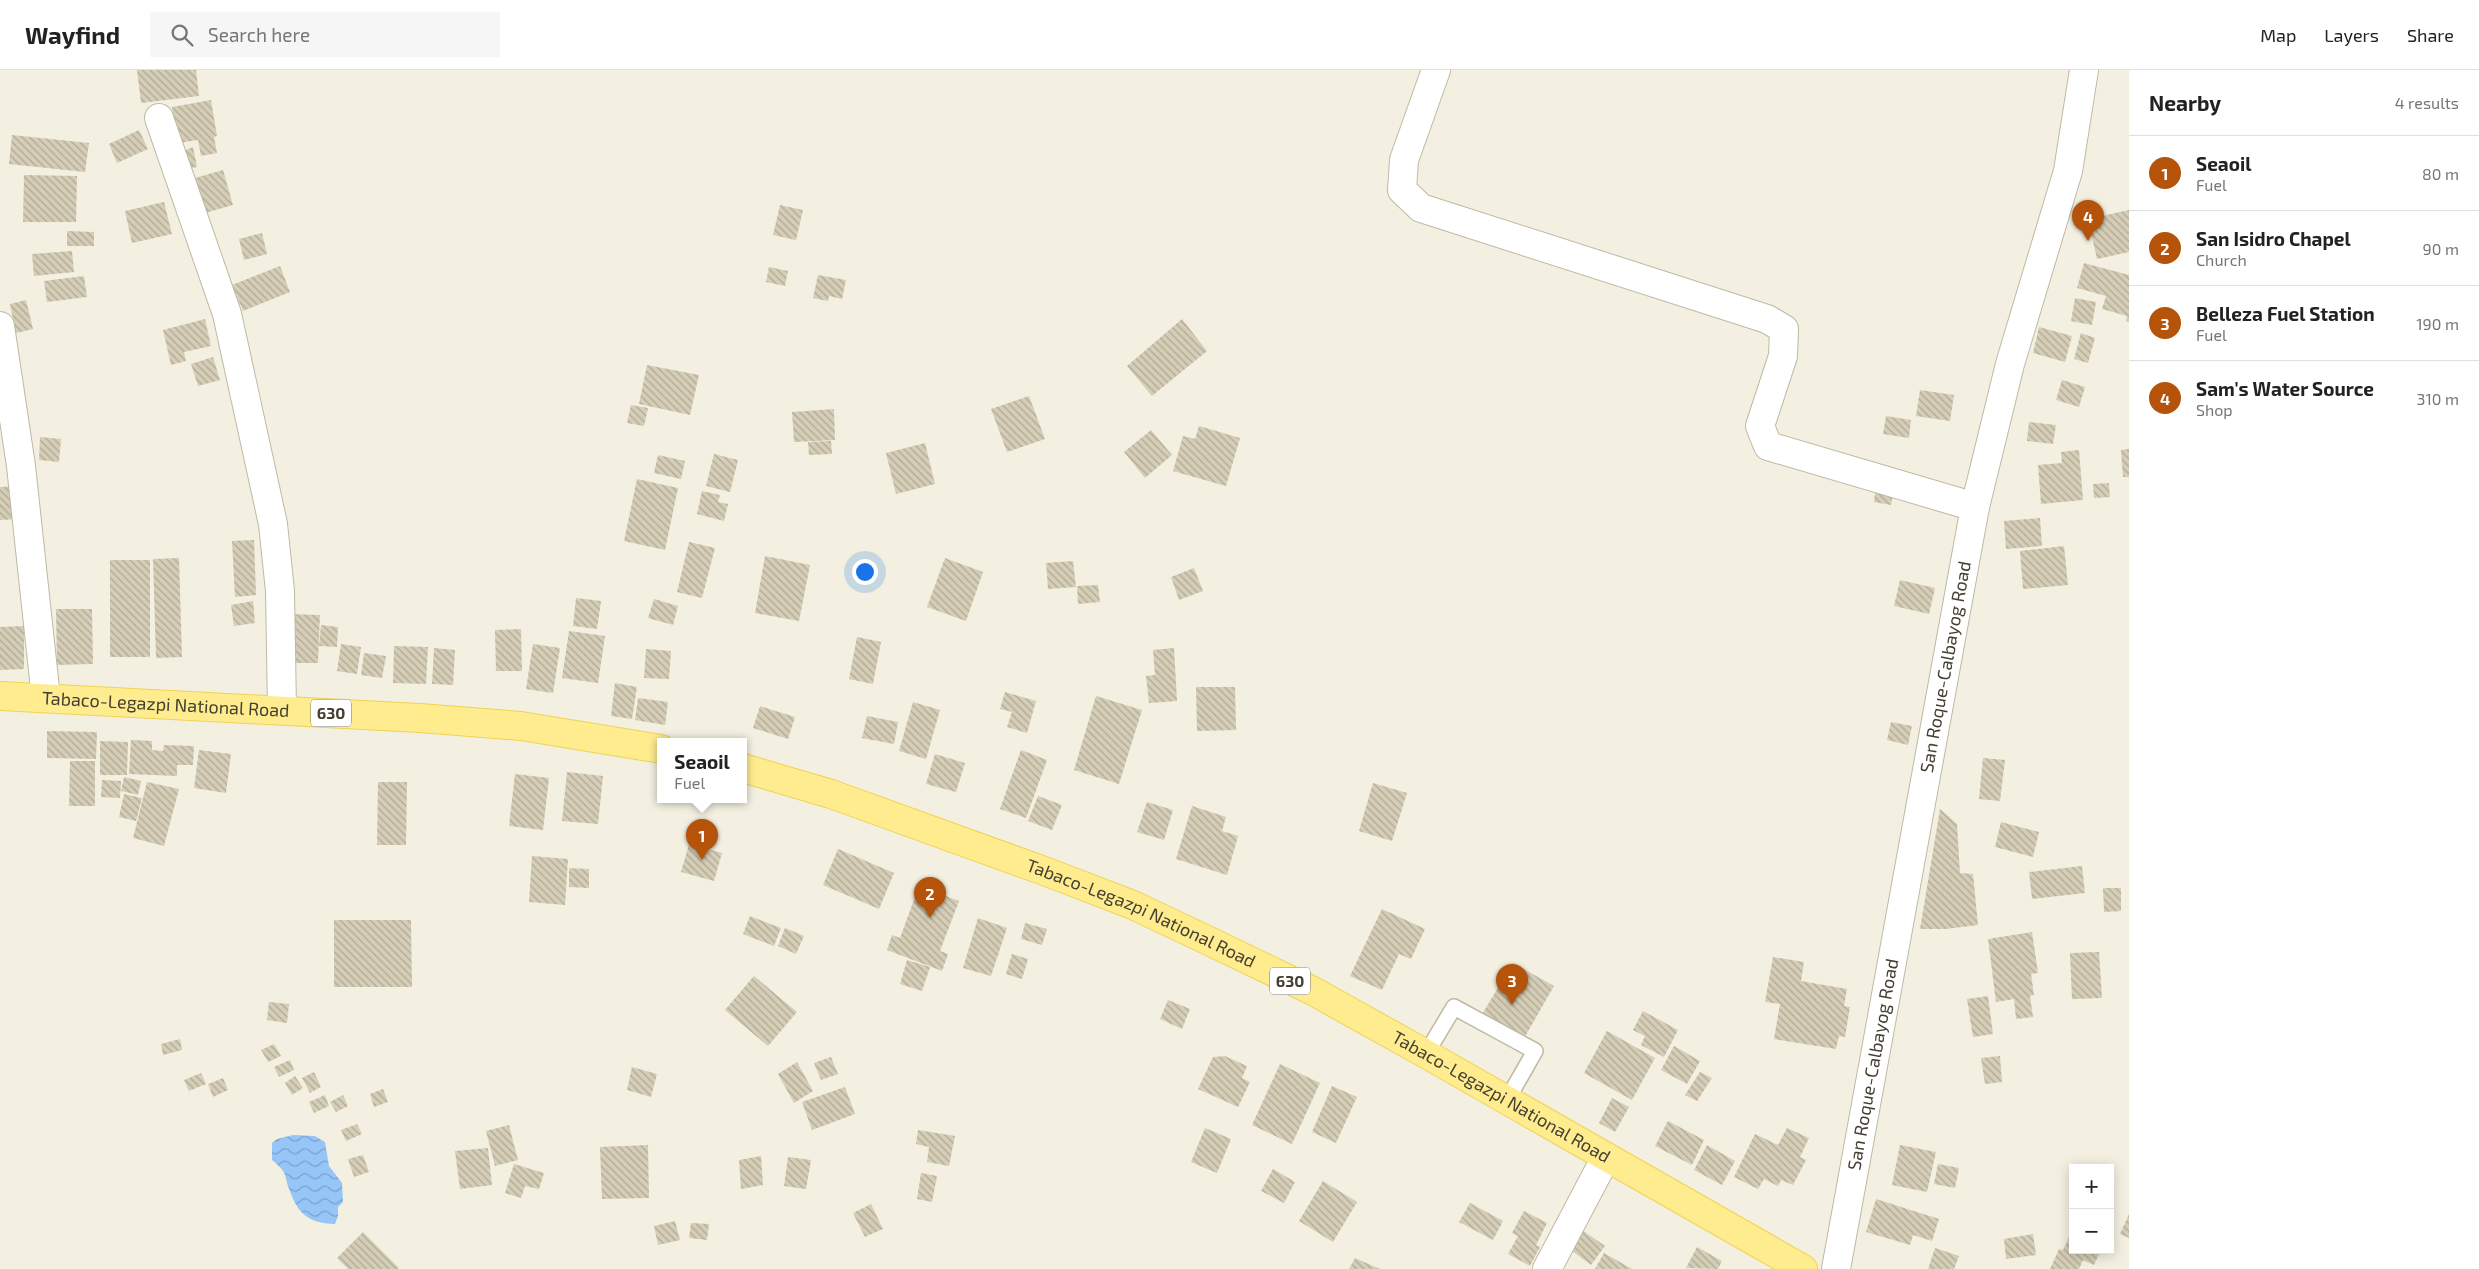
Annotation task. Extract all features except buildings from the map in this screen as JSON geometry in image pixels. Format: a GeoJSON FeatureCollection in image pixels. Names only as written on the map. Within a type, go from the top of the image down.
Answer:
{"type":"FeatureCollection","features":[{"type":"Feature","properties":{"kind":"main road","name":"Tabaco-Legazpi National Road"},"geometry":{"type":"LineString","coordinates":[[0,696],[282,710],[521,726],[657,748]]}},
{"type":"Feature","properties":{"kind":"main road","name":"Tabaco-Legazpi National Road"},"geometry":{"type":"LineString","coordinates":[[747,769],[840,797],[1133,905],[1313,992],[1426,1054],[1803,1269]]}},
{"type":"Feature","properties":{"kind":"street"},"geometry":{"type":"LineString","coordinates":[[1436,70],[1404,160],[1402,190],[1421,208],[1767,319],[1784,329],[1783,356],[1760,426],[1768,446],[1975,507]]}},
{"type":"Feature","properties":{"kind":"street","name":"San Roque-Calbayog Road"},"geometry":{"type":"LineString","coordinates":[[1836,1269],[1975,507],[2010,364],[2068,171],[2084,70]]}},
{"type":"Feature","properties":{"kind":"street"},"geometry":{"type":"LineString","coordinates":[[159,118],[227,314],[273,524],[280,591],[282,710]]}},
{"type":"Feature","properties":{"kind":"street"},"geometry":{"type":"LineString","coordinates":[[0,326],[21,466],[46,698]]}},
{"type":"Feature","properties":{"kind":"street"},"geometry":{"type":"LineString","coordinates":[[1547,1269],[1606,1157]]}},
{"type":"Feature","properties":{"kind":"lane"},"geometry":{"type":"LineString","coordinates":[[1426,1054],[1454,1007],[1535,1051],[1507,1100]]}},
{"type":"Feature","properties":{"kind":"water"},"geometry":{"type":"Polygon","coordinates":[[[293,1135],[315,1136],[325,1142],[329,1166],[342,1183],[343,1202],[338,1207],[338,1216],[335,1224],[310,1219],[299,1210],[291,1195],[284,1173],[272,1160],[272,1143],[277,1139],[293,1135]]]}},
{"type":"Feature","properties":{"kind":"place","name":"Sam's Water Source"},"geometry":{"type":"Point","coordinates":[2088,241]}},
{"type":"Feature","properties":{"kind":"place","name":"Seaoil"},"geometry":{"type":"Point","coordinates":[702,860]}},
{"type":"Feature","properties":{"kind":"place","name":"San Isidro Chapel"},"geometry":{"type":"Point","coordinates":[930,918]}},
{"type":"Feature","properties":{"kind":"place","name":"Belleza Fuel Station"},"geometry":{"type":"Point","coordinates":[1512,1005]}}]}
